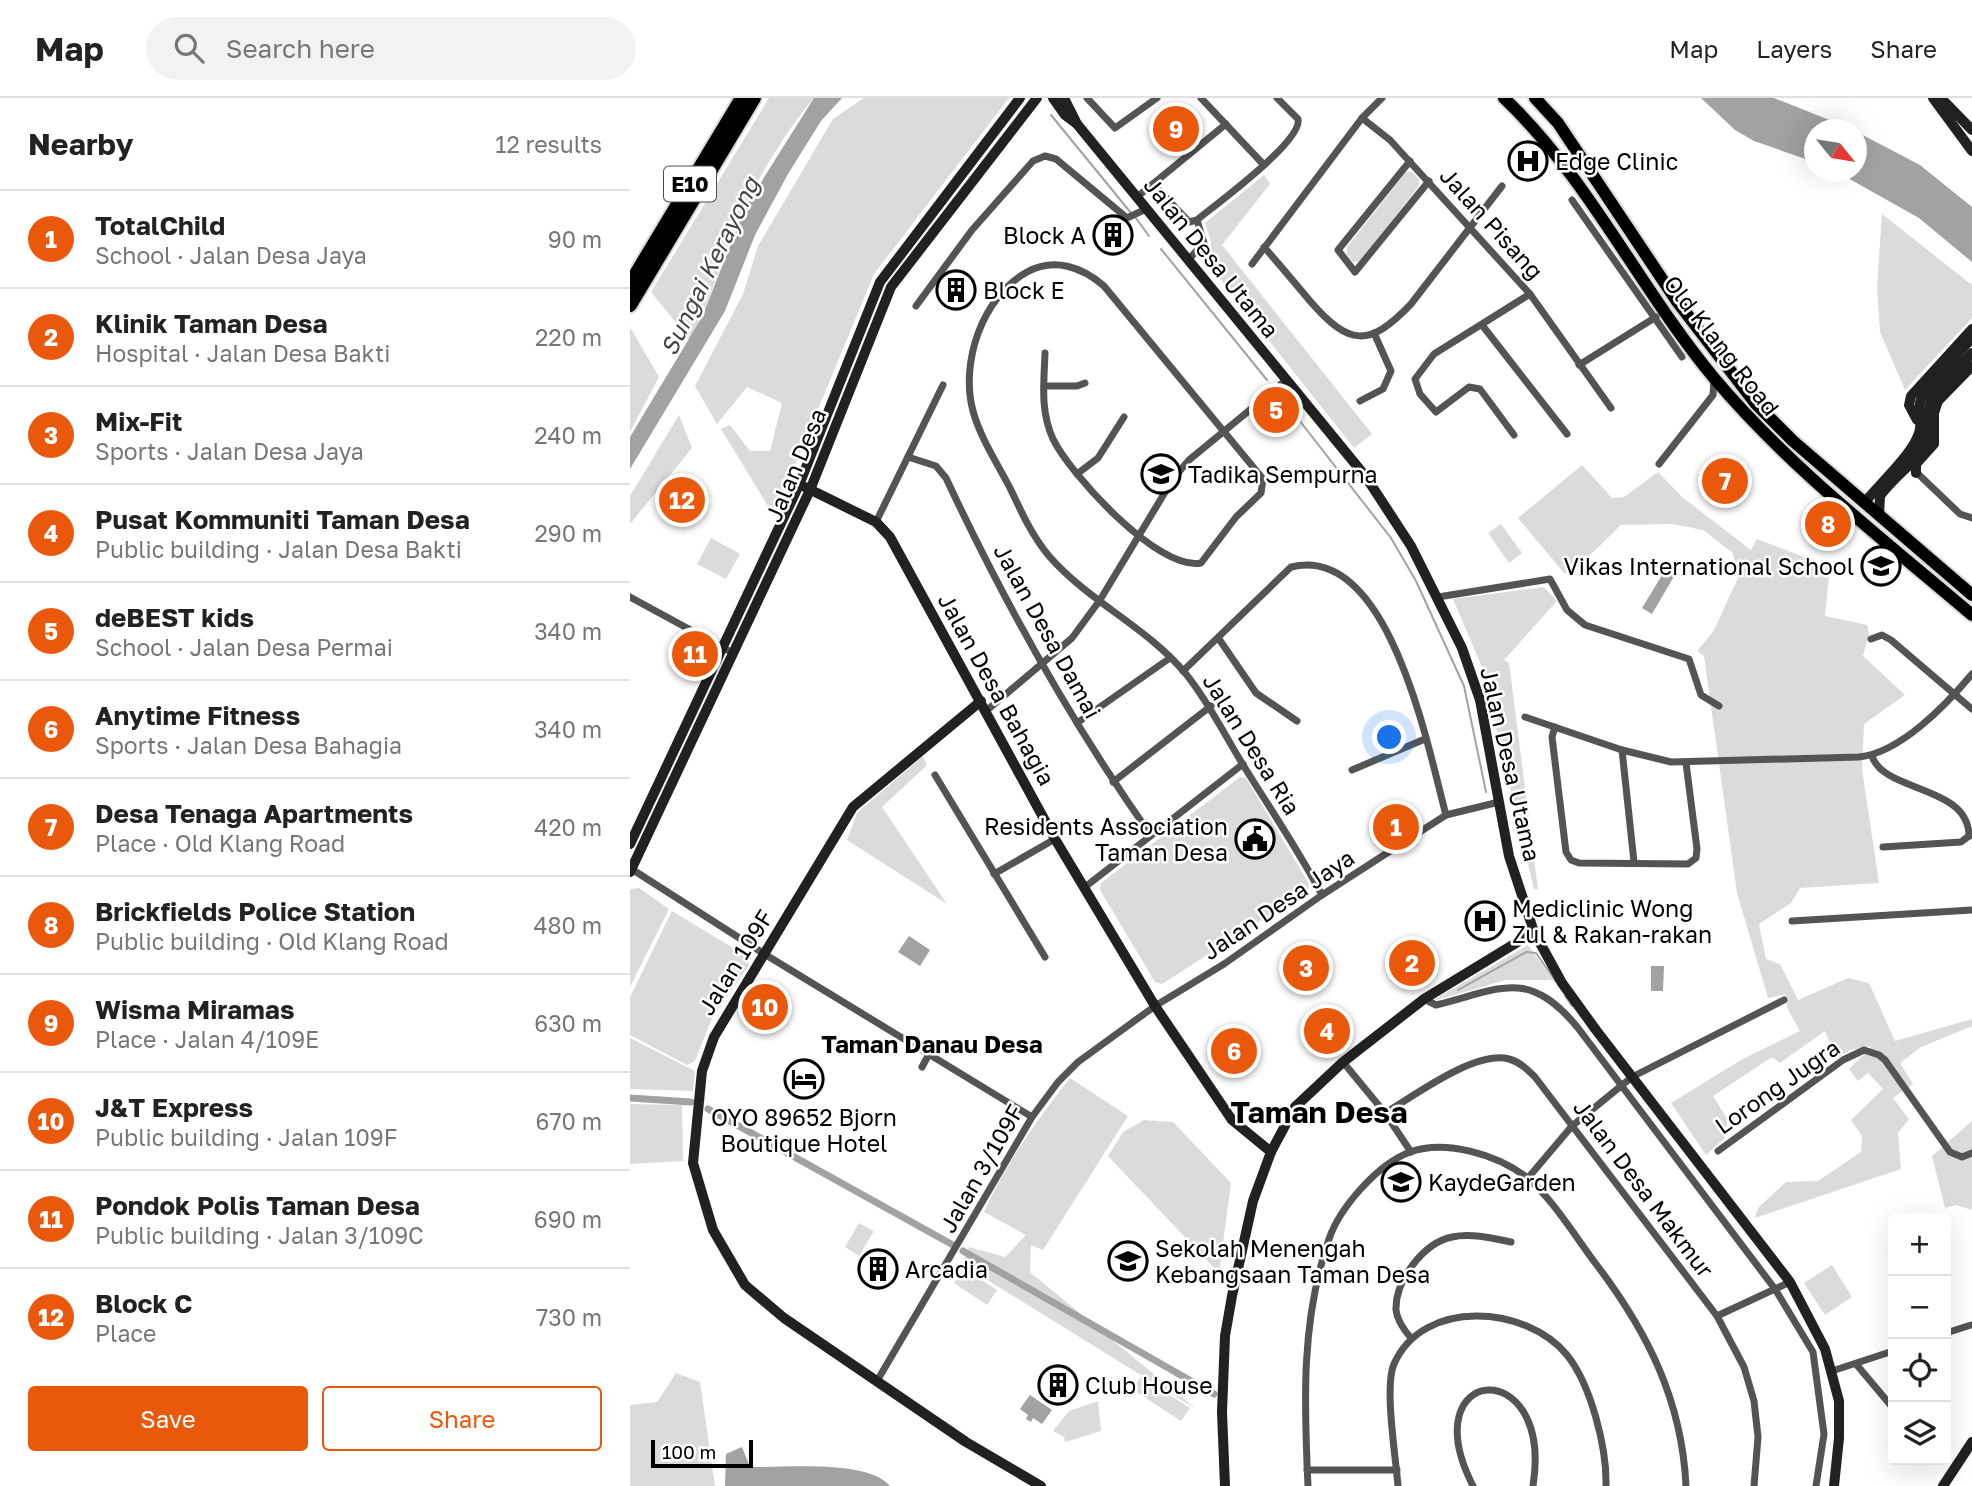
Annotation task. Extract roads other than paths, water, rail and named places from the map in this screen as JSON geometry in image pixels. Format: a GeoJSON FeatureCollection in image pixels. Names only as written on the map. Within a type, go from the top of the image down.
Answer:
{"type":"FeatureCollection","features":[{"type":"Feature","properties":{"kind":"highway","name":"E10"},"geometry":{"type":"LineString","coordinates":[[630,284],[742,98]]}},
{"type":"Feature","properties":{"kind":"highway","name":"E10"},"geometry":{"type":"LineString","coordinates":[[630,305],[754,98]]}},
{"type":"Feature","properties":{"kind":"main road","name":"Old Klang Road"},"geometry":{"type":"LineString","coordinates":[[1504,98],[1558,153],[1659,315],[1767,437],[1858,521],[1968,612]]}},
{"type":"Feature","properties":{"kind":"main road","name":"Old Klang Road"},"geometry":{"type":"LineString","coordinates":[[1535,98],[1558,123],[1676,300],[1734,378],[1793,441],[1972,595]]}},
{"type":"Feature","properties":{"kind":"main road"},"geometry":{"type":"LineString","coordinates":[[1864,503],[1861,512],[1864,519],[1956,595],[1968,612]]}},
{"type":"Feature","properties":{"kind":"street","name":"Jalan Desa"},"geometry":{"type":"LineString","coordinates":[[804,487],[880,282],[1020,98]]}},
{"type":"Feature","properties":{"kind":"street","name":"Jalan Desa"},"geometry":{"type":"LineString","coordinates":[[631,869],[804,487],[891,287],[1037,98]]}},
{"type":"Feature","properties":{"kind":"street","name":"Jalan Desa Utama"},"geometry":{"type":"LineString","coordinates":[[1053,98],[1065,115],[1077,124]]}},
{"type":"Feature","properties":{"kind":"street","name":"Jalan Desa Utama"},"geometry":{"type":"LineString","coordinates":[[1063,98],[1077,124],[1366,477],[1411,546],[1462,648],[1480,700],[1514,874],[1534,933],[1562,983],[1790,1282],[1825,1349],[1839,1401],[1839,1438],[1834,1486]]}},
{"type":"Feature","properties":{"kind":"street"},"geometry":{"type":"LineString","coordinates":[[1087,98],[1113,128],[1123,125],[1157,98]]}},
{"type":"Feature","properties":{"kind":"street"},"geometry":{"type":"LineString","coordinates":[[1201,98],[1264,164]]}},
{"type":"Feature","properties":{"kind":"street"},"geometry":{"type":"LineString","coordinates":[[1153,184],[1186,221],[1197,220],[1278,152],[1299,124],[1277,98]]}},
{"type":"Feature","properties":{"kind":"street"},"geometry":{"type":"LineString","coordinates":[[1252,264],[1362,118],[1382,98]]}},
{"type":"Feature","properties":{"kind":"street"},"geometry":{"type":"LineString","coordinates":[[1933,98],[1972,151]]}},
{"type":"Feature","properties":{"kind":"street"},"geometry":{"type":"LineString","coordinates":[[1941,98],[1972,130]]}},
{"type":"Feature","properties":{"kind":"street","name":"Jalan Pisang"},"geometry":{"type":"LineString","coordinates":[[1362,118],[1390,140],[1530,294],[1611,408]]}},
{"type":"Feature","properties":{"kind":"street"},"geometry":{"type":"LineString","coordinates":[[1137,197],[1226,124]]}},
{"type":"Feature","properties":{"kind":"street"},"geometry":{"type":"LineString","coordinates":[[916,306],[972,230],[1033,161],[1045,156],[1056,159],[1127,218],[1146,209]]}},
{"type":"Feature","properties":{"kind":"street"},"geometry":{"type":"LineString","coordinates":[[1410,161],[1338,250],[1355,272],[1429,181]]}},
{"type":"Feature","properties":{"kind":"street"},"geometry":{"type":"LineString","coordinates":[[1264,247],[1340,331],[1352,336],[1374,333],[1397,319],[1411,304],[1502,186]]}},
{"type":"Feature","properties":{"kind":"street"},"geometry":{"type":"LineString","coordinates":[[1572,200],[1659,315],[1682,357]]}},
{"type":"Feature","properties":{"kind":"street"},"geometry":{"type":"LineString","coordinates":[[1189,259],[1204,243],[1197,220]]}},
{"type":"Feature","properties":{"kind":"street","name":"Jalan Desa Ria"},"geometry":{"type":"LineString","coordinates":[[1139,537],[1188,563],[1201,563],[1236,517],[1261,493],[1263,479],[1104,286],[1092,275],[1059,264],[1034,268],[1009,285],[992,306],[979,330],[969,373],[974,415],[1032,532],[1065,572],[1153,640],[1211,706],[1322,895]]}},
{"type":"Feature","properties":{"kind":"street"},"geometry":{"type":"LineString","coordinates":[[1514,435],[1474,386],[1436,412],[1431,409],[1416,386],[1418,372],[1434,354],[1530,294]]}},
{"type":"Feature","properties":{"kind":"street"},"geometry":{"type":"LineString","coordinates":[[1579,365],[1659,315]]}},
{"type":"Feature","properties":{"kind":"street"},"geometry":{"type":"LineString","coordinates":[[1482,326],[1567,434]]}},
{"type":"Feature","properties":{"kind":"street"},"geometry":{"type":"LineString","coordinates":[[1360,401],[1384,389],[1391,371],[1374,333]]}},
{"type":"Feature","properties":{"kind":"street"},"geometry":{"type":"LineString","coordinates":[[1920,425],[1909,405],[1909,398],[1957,345],[1972,333]]}},
{"type":"Feature","properties":{"kind":"street"},"geometry":{"type":"LineString","coordinates":[[1912,469],[1926,439],[1927,407],[1932,389],[1972,333]]}},
{"type":"Feature","properties":{"kind":"street"},"geometry":{"type":"LineString","coordinates":[[1957,345],[1972,360]]}},
{"type":"Feature","properties":{"kind":"street"},"geometry":{"type":"LineString","coordinates":[[1864,503],[1917,439],[1920,425],[1918,404],[1972,353]]}},
{"type":"Feature","properties":{"kind":"street"},"geometry":{"type":"LineString","coordinates":[[1045,354],[1043,405],[1054,440],[1077,474],[1107,509],[1139,537]]}},
{"type":"Feature","properties":{"kind":"street"},"geometry":{"type":"LineString","coordinates":[[1879,516],[1880,496],[1912,469],[1934,444],[1934,413],[1938,401],[1972,366]]}},
{"type":"Feature","properties":{"kind":"street"},"geometry":{"type":"LineString","coordinates":[[1659,464],[1713,395],[1714,377]]}},
{"type":"Feature","properties":{"kind":"street"},"geometry":{"type":"LineString","coordinates":[[983,706],[1043,664],[1072,638],[1100,600],[1173,480],[1200,450],[1286,381]]}},
{"type":"Feature","properties":{"kind":"street"},"geometry":{"type":"LineString","coordinates":[[1044,386],[1077,386],[1085,383]]}},
{"type":"Feature","properties":{"kind":"street"},"geometry":{"type":"LineString","coordinates":[[876,522],[943,385]]}},
{"type":"Feature","properties":{"kind":"street"},"geometry":{"type":"LineString","coordinates":[[1713,395],[1731,396]]}},
{"type":"Feature","properties":{"kind":"street"},"geometry":{"type":"LineString","coordinates":[[1077,474],[1098,457],[1124,417]]}},
{"type":"Feature","properties":{"kind":"street","name":"Jalan Desa Damai"},"geometry":{"type":"LineString","coordinates":[[908,457],[936,466],[946,478],[993,578],[1113,782],[1150,834]]}},
{"type":"Feature","properties":{"kind":"street"},"geometry":{"type":"LineString","coordinates":[[1912,469],[1961,514],[1972,518]]}},
{"type":"Feature","properties":{"kind":"street","name":"Jalan Desa Bahagia"},"geometry":{"type":"LineString","coordinates":[[804,487],[876,522],[890,537],[1055,839],[1155,1006],[1232,1120],[1271,1152]]}},
{"type":"Feature","properties":{"kind":"street"},"geometry":{"type":"LineString","coordinates":[[1183,671],[1291,567],[1320,566],[1339,574],[1359,588],[1380,620],[1417,700],[1446,816]]}},
{"type":"Feature","properties":{"kind":"street"},"geometry":{"type":"LineString","coordinates":[[1438,597],[1550,579],[1567,610],[1585,625],[1689,659],[1694,666],[1697,689],[1701,695],[1720,706]]}},
{"type":"Feature","properties":{"kind":"street"},"geometry":{"type":"LineString","coordinates":[[630,597],[728,651]]}},
{"type":"Feature","properties":{"kind":"street"},"geometry":{"type":"LineString","coordinates":[[1871,639],[1882,635],[1891,640],[1972,709]]}},
{"type":"Feature","properties":{"kind":"street"},"geometry":{"type":"LineString","coordinates":[[1219,639],[1256,693],[1297,721]]}},
{"type":"Feature","properties":{"kind":"street","name":"Jalan Desa"},"geometry":{"type":"LineString","coordinates":[[630,844],[728,651]]}},
{"type":"Feature","properties":{"kind":"street"},"geometry":{"type":"LineString","coordinates":[[1077,723],[1170,658]]}},
{"type":"Feature","properties":{"kind":"street"},"geometry":{"type":"LineString","coordinates":[[1525,717],[1658,761],[1686,763],[1872,756],[1894,745],[1956,694],[1972,674]]}},
{"type":"Feature","properties":{"kind":"street","name":"Jalan 109F"},"geometry":{"type":"LineString","coordinates":[[983,706],[853,807],[714,1037],[702,1072],[695,1130],[695,1175],[713,1230],[745,1285],[784,1318],[966,1442],[1041,1486]]}},
{"type":"Feature","properties":{"kind":"street"},"geometry":{"type":"LineString","coordinates":[[1113,782],[1211,706]]}},
{"type":"Feature","properties":{"kind":"street"},"geometry":{"type":"LineString","coordinates":[[1555,727],[1552,737],[1566,852],[1571,860],[1579,863],[1688,864],[1696,858],[1686,763]]}},
{"type":"Feature","properties":{"kind":"street"},"geometry":{"type":"LineString","coordinates":[[1352,770],[1425,740]]}},
{"type":"Feature","properties":{"kind":"street"},"geometry":{"type":"LineString","coordinates":[[1622,750],[1633,862]]}},
{"type":"Feature","properties":{"kind":"street"},"geometry":{"type":"LineString","coordinates":[[1872,756],[1882,772],[1936,795],[1956,808],[1967,823],[1971,837],[1961,842],[1883,847]]}},
{"type":"Feature","properties":{"kind":"street"},"geometry":{"type":"LineString","coordinates":[[1085,887],[1243,764]]}},
{"type":"Feature","properties":{"kind":"street"},"geometry":{"type":"LineString","coordinates":[[935,775],[1045,957]]}},
{"type":"Feature","properties":{"kind":"street","name":"Jalan Desa Jaya"},"geometry":{"type":"LineString","coordinates":[[1155,1006],[1224,964],[1322,895],[1446,816],[1499,802]]}},
{"type":"Feature","properties":{"kind":"street"},"geometry":{"type":"LineString","coordinates":[[994,874],[1055,839]]}},
{"type":"Feature","properties":{"kind":"street"},"geometry":{"type":"LineString","coordinates":[[631,869],[766,955],[1032,1117]]}},
{"type":"Feature","properties":{"kind":"street"},"geometry":{"type":"LineString","coordinates":[[1792,921],[1972,910]]}},
{"type":"Feature","properties":{"kind":"street"},"geometry":{"type":"LineString","coordinates":[[1225,1486],[1222,1412],[1225,1336],[1253,1201],[1271,1152],[1295,1107],[1343,1062],[1424,999],[1534,933]]}},
{"type":"Feature","properties":{"kind":"street"},"geometry":{"type":"LineString","coordinates":[[1424,999],[1436,1005],[1500,987],[1530,989],[1566,1014],[1775,1289],[1813,1352],[1824,1434],[1816,1486]]}},
{"type":"Feature","properties":{"kind":"street"},"geometry":{"type":"LineString","coordinates":[[1528,1178],[1572,1126],[1632,1077],[1784,1000]]}},
{"type":"Feature","properties":{"kind":"street","name":"Jalan 3/109F"},"geometry":{"type":"LineString","coordinates":[[877,1381],[1032,1117],[1058,1082],[1079,1062],[1155,1006]]}},
{"type":"Feature","properties":{"kind":"street","name":"Lorong Jugra"},"geometry":{"type":"LineString","coordinates":[[1718,1151],[1843,1060],[1864,1050],[1885,1060],[1950,1152],[1962,1157],[1972,1153]]}},
{"type":"Feature","properties":{"kind":"street"},"geometry":{"type":"LineString","coordinates":[[922,1067],[929,1054]]}},
{"type":"Feature","properties":{"kind":"street","name":"Jalan Desa Makmur"},"geometry":{"type":"LineString","coordinates":[[1385,1113],[1468,1066],[1486,1059],[1507,1058],[1525,1067],[1535,1077],[1717,1316],[1744,1367],[1754,1401],[1758,1437],[1754,1486]]}},
{"type":"Feature","properties":{"kind":"street"},"geometry":{"type":"LineString","coordinates":[[1343,1062],[1385,1113],[1410,1152]]}},
{"type":"Feature","properties":{"kind":"street"},"geometry":{"type":"LineString","coordinates":[[1308,1486],[1303,1390],[1305,1352],[1329,1238],[1353,1197],[1380,1171],[1410,1152],[1437,1149],[1467,1151],[1499,1161],[1528,1178],[1625,1303],[1663,1374],[1681,1435],[1686,1486]]}},
{"type":"Feature","properties":{"kind":"street"},"geometry":{"type":"LineString","coordinates":[[1411,1338],[1398,1320],[1397,1300],[1413,1265],[1430,1246],[1452,1237],[1485,1236],[1511,1242]]}},
{"type":"Feature","properties":{"kind":"street"},"geometry":{"type":"LineString","coordinates":[[1717,1316],[1790,1282]]}},
{"type":"Feature","properties":{"kind":"street"},"geometry":{"type":"LineString","coordinates":[[1398,1486],[1389,1384],[1392,1366],[1411,1338],[1450,1320],[1471,1315],[1488,1315],[1522,1324],[1553,1341],[1578,1370],[1587,1390],[1602,1446],[1606,1486]]}},
{"type":"Feature","properties":{"kind":"street"},"geometry":{"type":"LineString","coordinates":[[1951,1332],[1971,1325]]}},
{"type":"Feature","properties":{"kind":"street"},"geometry":{"type":"LineString","coordinates":[[1832,1371],[1888,1353]]}},
{"type":"Feature","properties":{"kind":"street"},"geometry":{"type":"LineString","coordinates":[[1856,1364],[1888,1402]]}},
{"type":"Feature","properties":{"kind":"street"},"geometry":{"type":"LineString","coordinates":[[1473,1486],[1462,1459],[1457,1426],[1459,1413],[1473,1394],[1485,1389],[1498,1389],[1511,1396],[1528,1420],[1534,1443],[1533,1486]]}},
{"type":"Feature","properties":{"kind":"street"},"geometry":{"type":"LineString","coordinates":[[1943,1486],[1972,1442]]}},
{"type":"Feature","properties":{"kind":"street"},"geometry":{"type":"LineString","coordinates":[[1307,1470],[1397,1470]]}},
{"type":"Feature","properties":{"kind":"waterway"},"geometry":{"type":"LineString","coordinates":[[1051,115],[1131,213]]}},
{"type":"Feature","properties":{"kind":"waterway"},"geometry":{"type":"LineString","coordinates":[[1135,217],[1149,236]]}},
{"type":"Feature","properties":{"kind":"waterway"},"geometry":{"type":"LineString","coordinates":[[1161,249],[1267,380]]}},
{"type":"Feature","properties":{"kind":"waterway"},"geometry":{"type":"LineString","coordinates":[[1285,402],[1391,538],[1416,581],[1464,686],[1486,792]]}},
{"type":"Feature","properties":{"kind":"waterway"},"geometry":{"type":"LineString","coordinates":[[1458,990],[1526,952],[1536,953],[1556,982]]}},
{"type":"Feature","properties":{"kind":"waterway"},"geometry":{"type":"LineString","coordinates":[[1565,996],[1572,1006]]}},
{"type":"Feature","properties":{"kind":"waterway"},"geometry":{"type":"LineString","coordinates":[[630,1098],[691,1102]]}},
{"type":"Feature","properties":{"kind":"waterway"},"geometry":{"type":"LineString","coordinates":[[708,1109],[953,1245]]}},
{"type":"Feature","properties":{"kind":"waterway"},"geometry":{"type":"LineString","coordinates":[[963,1251],[1214,1394]]}},
{"type":"Feature","properties":{"kind":"place","name":"Wisma Miramas"},"geometry":{"type":"Point","coordinates":[1176,129]}},
{"type":"Feature","properties":{"kind":"place","name":"Edge Clinic"},"geometry":{"type":"Point","coordinates":[1528,161]}},
{"type":"Feature","properties":{"kind":"place","name":"Block A"},"geometry":{"type":"Point","coordinates":[1113,235]}},
{"type":"Feature","properties":{"kind":"place","name":"Block E"},"geometry":{"type":"Point","coordinates":[956,290]}},
{"type":"Feature","properties":{"kind":"place","name":"deBEST kids"},"geometry":{"type":"Point","coordinates":[1276,410]}},
{"type":"Feature","properties":{"kind":"place","name":"Tadika Sempurna"},"geometry":{"type":"Point","coordinates":[1161,474]}},
{"type":"Feature","properties":{"kind":"place","name":"Desa Tenaga Apartments"},"geometry":{"type":"Point","coordinates":[1725,481]}},
{"type":"Feature","properties":{"kind":"place","name":"Block C"},"geometry":{"type":"Point","coordinates":[682,500]}},
{"type":"Feature","properties":{"kind":"place","name":"Brickfields Police Station"},"geometry":{"type":"Point","coordinates":[1828,524]}},
{"type":"Feature","properties":{"kind":"place","name":"Vikas International School"},"geometry":{"type":"Point","coordinates":[1881,566]}},
{"type":"Feature","properties":{"kind":"place","name":"Pondok Polis Taman Desa"},"geometry":{"type":"Point","coordinates":[695,654]}},
{"type":"Feature","properties":{"kind":"place","name":"TotalChild"},"geometry":{"type":"Point","coordinates":[1396,827]}},
{"type":"Feature","properties":{"kind":"place","name":"Residents Association Taman Desa"},"geometry":{"type":"Point","coordinates":[1255,839]}},
{"type":"Feature","properties":{"kind":"place","name":"Mediclinic Wong Zul & Rakan-rakan"},"geometry":{"type":"Point","coordinates":[1485,921]}},
{"type":"Feature","properties":{"kind":"place","name":"Klinik Taman Desa"},"geometry":{"type":"Point","coordinates":[1412,963]}},
{"type":"Feature","properties":{"kind":"place","name":"Mix-Fit"},"geometry":{"type":"Point","coordinates":[1306,968]}},
{"type":"Feature","properties":{"kind":"place","name":"J&T Express"},"geometry":{"type":"Point","coordinates":[765,1007]}},
{"type":"Feature","properties":{"kind":"place","name":"Pusat Kommuniti Taman Desa"},"geometry":{"type":"Point","coordinates":[1327,1031]}},
{"type":"Feature","properties":{"kind":"place","name":"Anytime Fitness"},"geometry":{"type":"Point","coordinates":[1234,1051]}},
{"type":"Feature","properties":{"kind":"place","name":"OYO 89652 Bjorn Boutique Hotel"},"geometry":{"type":"Point","coordinates":[804,1079]}},
{"type":"Feature","properties":{"kind":"place","name":"KaydeGarden"},"geometry":{"type":"Point","coordinates":[1401,1182]}},
{"type":"Feature","properties":{"kind":"place","name":"Sekolah Menengah Kebangsaan Taman Desa"},"geometry":{"type":"Point","coordinates":[1128,1261]}},
{"type":"Feature","properties":{"kind":"place","name":"Arcadia"},"geometry":{"type":"Point","coordinates":[878,1269]}},
{"type":"Feature","properties":{"kind":"place","name":"Club House"},"geometry":{"type":"Point","coordinates":[1058,1385]}},
{"type":"Feature","properties":{"kind":"district","name":"Taman Danau Desa"},"geometry":{"type":"Point","coordinates":[932,1043]}},
{"type":"Feature","properties":{"kind":"district","name":"Taman Desa"},"geometry":{"type":"Point","coordinates":[1319,1112]}},
{"type":"Feature","properties":{"kind":"water label","name":"Sungai Kerayong"},"geometry":{"type":"Point","coordinates":[709,266]}}]}
